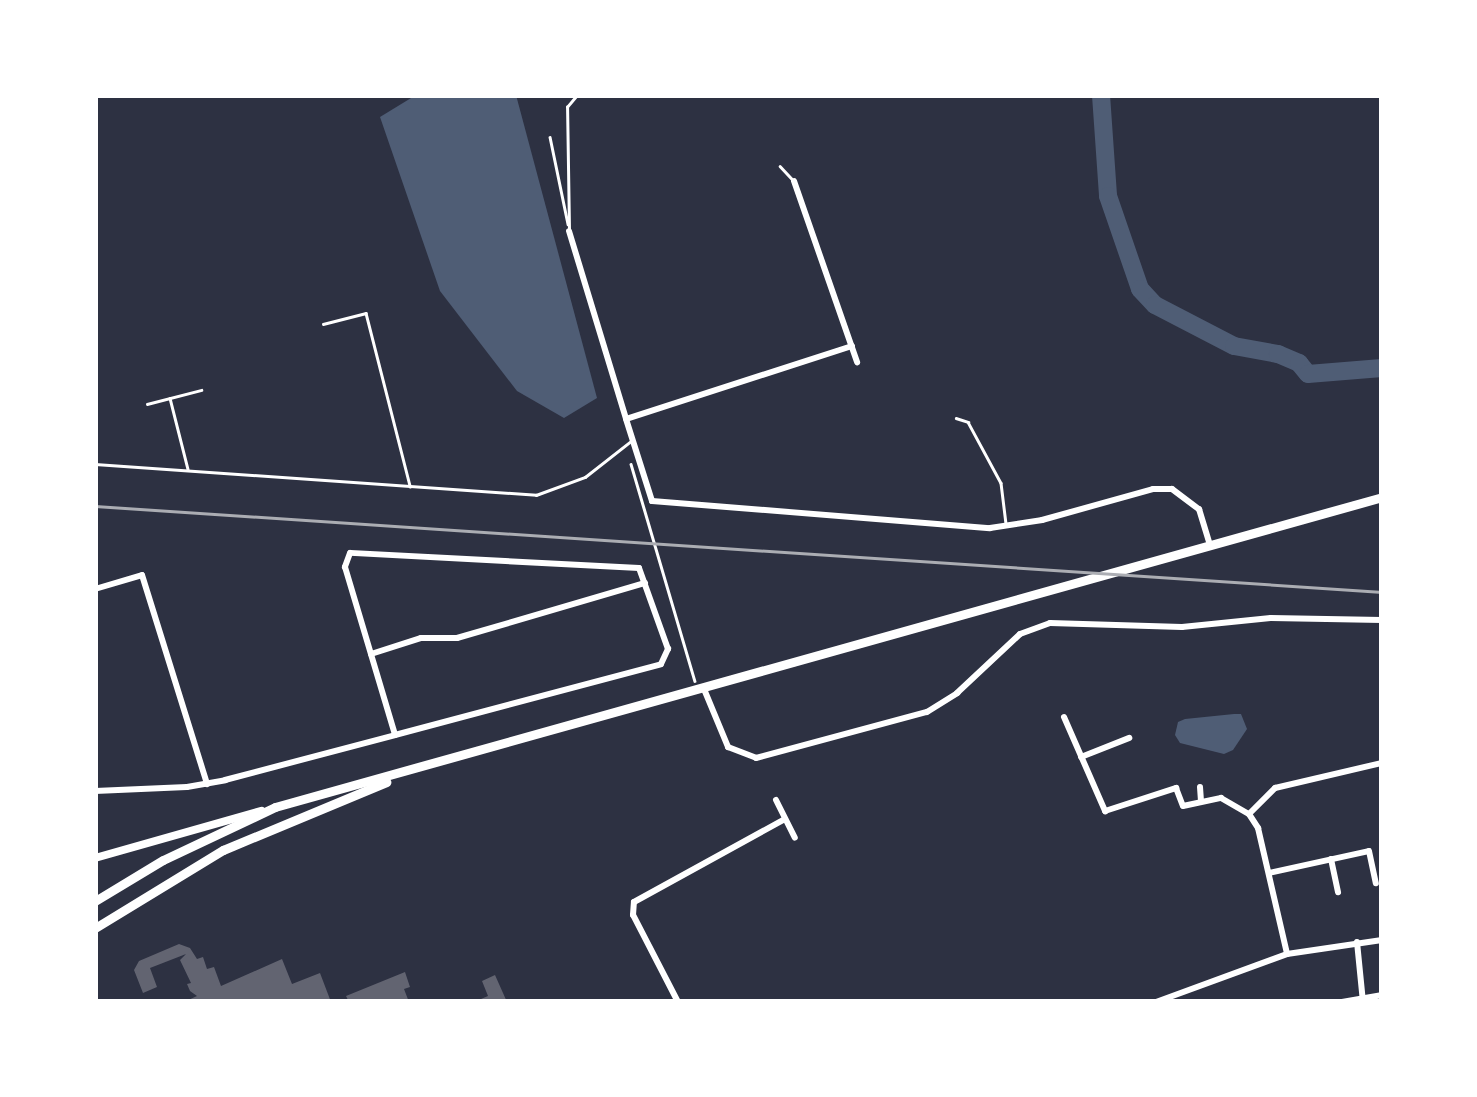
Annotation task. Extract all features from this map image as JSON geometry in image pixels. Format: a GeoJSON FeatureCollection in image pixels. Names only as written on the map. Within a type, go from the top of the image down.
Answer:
{"type":"FeatureCollection","features":[{"type":"Feature","properties":{"kind":"main road"},"geometry":{"type":"LineString","coordinates":[[95,905],[128,880],[275,806],[1382,498]]}},
{"type":"Feature","properties":{"kind":"main road"},"geometry":{"type":"LineString","coordinates":[[95,928],[223,850],[294,817],[426,767]]}},
{"type":"Feature","properties":{"kind":"street"},"geometry":{"type":"LineString","coordinates":[[794,181],[858,362]]}},
{"type":"Feature","properties":{"kind":"street"},"geometry":{"type":"LineString","coordinates":[[569,231],[652,501],[1006,526],[1153,489],[1172,489],[1198,509],[1210,546]]}},
{"type":"Feature","properties":{"kind":"street"},"geometry":{"type":"LineString","coordinates":[[626,418],[852,346]]}},
{"type":"Feature","properties":{"kind":"street"},"geometry":{"type":"LineString","coordinates":[[95,791],[206,784],[395,735],[662,664],[668,649],[639,568],[350,552],[345,567],[395,735]]}},
{"type":"Feature","properties":{"kind":"street"},"geometry":{"type":"LineString","coordinates":[[95,590],[142,575],[206,784]]}},
{"type":"Feature","properties":{"kind":"street"},"geometry":{"type":"LineString","coordinates":[[371,654],[421,638],[457,638],[645,584]]}},
{"type":"Feature","properties":{"kind":"street"},"geometry":{"type":"LineString","coordinates":[[704,688],[728,748],[756,758],[927,712],[957,693],[1020,634],[1050,622],[1182,626],[1271,618],[1382,620]]}},
{"type":"Feature","properties":{"kind":"street"},"geometry":{"type":"LineString","coordinates":[[1064,717],[1105,811],[1176,788],[1183,806],[1201,800],[1230,801],[1249,814],[1269,873],[1287,954]]}},
{"type":"Feature","properties":{"kind":"street"},"geometry":{"type":"LineString","coordinates":[[1081,757],[1129,738]]}},
{"type":"Feature","properties":{"kind":"street"},"geometry":{"type":"LineString","coordinates":[[1249,814],[1275,788],[1382,763]]}},
{"type":"Feature","properties":{"kind":"street"},"geometry":{"type":"LineString","coordinates":[[1200,787],[1201,800]]}},
{"type":"Feature","properties":{"kind":"street"},"geometry":{"type":"LineString","coordinates":[[776,800],[795,838]]}},
{"type":"Feature","properties":{"kind":"street"},"geometry":{"type":"LineString","coordinates":[[95,858],[275,806]]}},
{"type":"Feature","properties":{"kind":"street"},"geometry":{"type":"LineString","coordinates":[[678,1002],[634,915],[634,902],[785,819]]}},
{"type":"Feature","properties":{"kind":"street"},"geometry":{"type":"LineString","coordinates":[[1269,873],[1369,850],[1376,883]]}},
{"type":"Feature","properties":{"kind":"street"},"geometry":{"type":"LineString","coordinates":[[1330,859],[1338,892]]}},
{"type":"Feature","properties":{"kind":"street"},"geometry":{"type":"LineString","coordinates":[[1156,1002],[1287,954],[1382,940]]}},
{"type":"Feature","properties":{"kind":"street"},"geometry":{"type":"LineString","coordinates":[[1357,942],[1363,1000]]}},
{"type":"Feature","properties":{"kind":"street"},"geometry":{"type":"LineString","coordinates":[[1342,1002],[1382,996]]}},
{"type":"Feature","properties":{"kind":"lane"},"geometry":{"type":"LineString","coordinates":[[569,231],[567,107],[577,95]]}},
{"type":"Feature","properties":{"kind":"lane"},"geometry":{"type":"LineString","coordinates":[[550,137],[569,231]]}},
{"type":"Feature","properties":{"kind":"lane"},"geometry":{"type":"LineString","coordinates":[[780,166],[794,181]]}},
{"type":"Feature","properties":{"kind":"lane"},"geometry":{"type":"LineString","coordinates":[[323,324],[366,313],[410,486]]}},
{"type":"Feature","properties":{"kind":"lane"},"geometry":{"type":"LineString","coordinates":[[148,404],[201,390]]}},
{"type":"Feature","properties":{"kind":"lane"},"geometry":{"type":"LineString","coordinates":[[170,398],[189,471]]}},
{"type":"Feature","properties":{"kind":"lane"},"geometry":{"type":"LineString","coordinates":[[956,418],[968,422],[1001,483],[1006,526]]}},
{"type":"Feature","properties":{"kind":"lane"},"geometry":{"type":"LineString","coordinates":[[95,464],[536,495],[585,478],[634,440]]}},
{"type":"Feature","properties":{"kind":"path"},"geometry":{"type":"LineString","coordinates":[[631,463],[695,681],[704,688]]}},
{"type":"Feature","properties":{"kind":"water"},"geometry":{"type":"Polygon","coordinates":[[[416,95],[516,95],[597,398],[564,418],[517,391],[440,291],[380,117],[416,95]]]}},
{"type":"Feature","properties":{"kind":"water"},"geometry":{"type":"Polygon","coordinates":[[[1241,714],[1247,729],[1233,750],[1224,754],[1180,743],[1175,735],[1178,722],[1185,719],[1241,714]]]}},
{"type":"Feature","properties":{"kind":"building"},"geometry":{"type":"Polygon","coordinates":[[[179,944],[190,948],[197,959],[203,957],[207,969],[214,967],[221,986],[282,959],[292,984],[320,973],[331,1002],[184,1002],[197,996],[190,991],[187,984],[191,983],[180,960],[186,954],[150,968],[157,987],[143,993],[134,970],[139,961],[179,944]]]}},
{"type":"Feature","properties":{"kind":"building"},"geometry":{"type":"Polygon","coordinates":[[[405,972],[410,987],[404,989],[409,1002],[349,1002],[346,996],[405,972]]]}},
{"type":"Feature","properties":{"kind":"building"},"geometry":{"type":"Polygon","coordinates":[[[495,975],[507,1002],[474,1002],[488,996],[482,981],[495,975]]]}},
{"type":"Feature","properties":{"kind":"waterway"},"geometry":{"type":"LineString","coordinates":[[1101,95],[1108,196],[1140,289],[1155,305],[1234,346],[1278,354],[1299,363],[1308,374],[1382,368]]}},
{"type":"Feature","properties":{"kind":"railway"},"geometry":{"type":"LineString","coordinates":[[95,506],[1382,592]]}}]}
